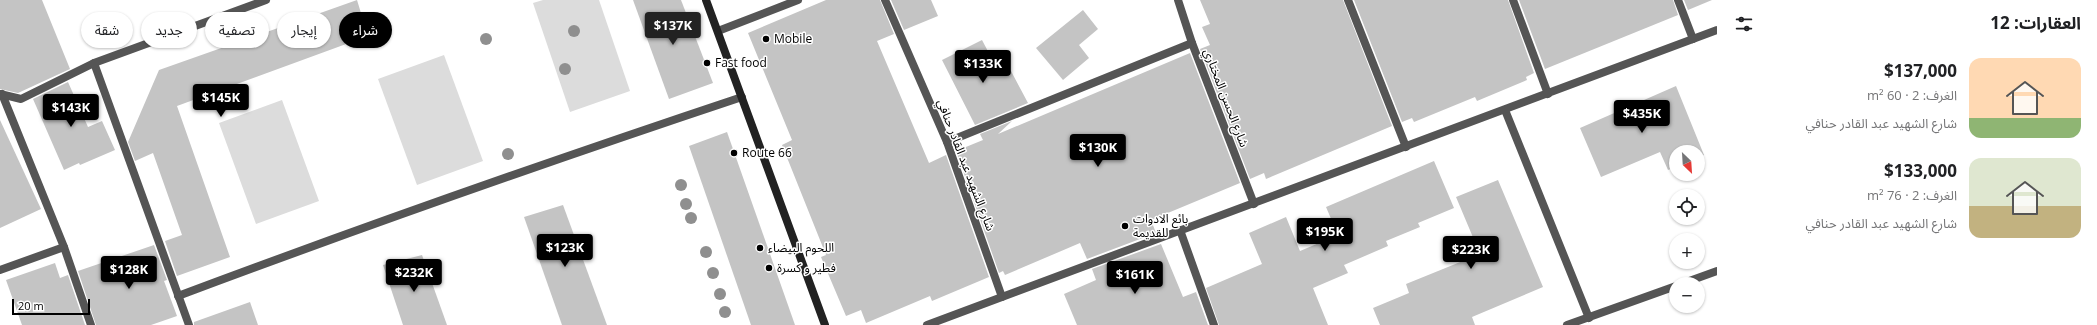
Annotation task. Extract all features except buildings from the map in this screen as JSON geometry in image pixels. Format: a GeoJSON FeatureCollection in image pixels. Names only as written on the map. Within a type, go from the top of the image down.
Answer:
{"type":"FeatureCollection","features":[{"type":"Feature","properties":{"kind":"main road"},"geometry":{"type":"LineString","coordinates":[[706,0],[825,325]]}},
{"type":"Feature","properties":{"kind":"street"},"geometry":{"type":"LineString","coordinates":[[1,94],[21,99],[94,63],[266,0]]}},
{"type":"Feature","properties":{"kind":"street"},"geometry":{"type":"LineString","coordinates":[[718,31],[798,0]]}},
{"type":"Feature","properties":{"kind":"street","name":"شارع الشهيد عبد القادر حنافي"},"geometry":{"type":"LineString","coordinates":[[885,0],[947,142],[1002,297]]}},
{"type":"Feature","properties":{"kind":"street","name":"شارع الحسن المختاري"},"geometry":{"type":"LineString","coordinates":[[1178,0],[1192,43],[1254,204]]}},
{"type":"Feature","properties":{"kind":"street"},"geometry":{"type":"LineString","coordinates":[[1348,0],[1406,148]]}},
{"type":"Feature","properties":{"kind":"street"},"geometry":{"type":"LineString","coordinates":[[1513,0],[1548,94]]}},
{"type":"Feature","properties":{"kind":"street"},"geometry":{"type":"LineString","coordinates":[[1678,0],[1693,39]]}},
{"type":"Feature","properties":{"kind":"street"},"geometry":{"type":"LineString","coordinates":[[926,325],[1180,230],[1406,148],[1717,30]]}},
{"type":"Feature","properties":{"kind":"street"},"geometry":{"type":"LineString","coordinates":[[947,142],[1192,43]]}},
{"type":"Feature","properties":{"kind":"street"},"geometry":{"type":"LineString","coordinates":[[94,63],[189,325]]}},
{"type":"Feature","properties":{"kind":"street"},"geometry":{"type":"LineString","coordinates":[[1,94],[64,247],[91,325]]}},
{"type":"Feature","properties":{"kind":"street"},"geometry":{"type":"LineString","coordinates":[[178,296],[294,252],[626,135],[742,97]]}},
{"type":"Feature","properties":{"kind":"street"},"geometry":{"type":"LineString","coordinates":[[1505,110],[1588,318]]}},
{"type":"Feature","properties":{"kind":"street"},"geometry":{"type":"LineString","coordinates":[[1180,230],[1214,325]]}},
{"type":"Feature","properties":{"kind":"street"},"geometry":{"type":"LineString","coordinates":[[0,270],[64,247]]}},
{"type":"Feature","properties":{"kind":"street"},"geometry":{"type":"LineString","coordinates":[[1700,277],[1717,271]]}},
{"type":"Feature","properties":{"kind":"street"},"geometry":{"type":"LineString","coordinates":[[1567,325],[1669,289]]}},
{"type":"Feature","properties":{"kind":"shaded area"},"geometry":{"type":"Polygon","coordinates":[[[543,0],[599,0],[630,91],[570,112],[533,3],[543,0]]]}},
{"type":"Feature","properties":{"kind":"shaded area"},"geometry":{"type":"Polygon","coordinates":[[[444,55],[483,161],[417,185],[378,79],[444,55]]]}},
{"type":"Feature","properties":{"kind":"shaded area"},"geometry":{"type":"Polygon","coordinates":[[[282,100],[319,201],[256,224],[219,123],[282,100]]]}},
{"type":"Feature","properties":{"kind":"place","name":"Mobile"},"geometry":{"type":"Point","coordinates":[766,39]}},
{"type":"Feature","properties":{"kind":"place","name":"Fast food"},"geometry":{"type":"Point","coordinates":[707,63]}},
{"type":"Feature","properties":{"kind":"place","name":"Route 66"},"geometry":{"type":"Point","coordinates":[734,153]}},
{"type":"Feature","properties":{"kind":"place","name":"بائع الادوات للقديمة"},"geometry":{"type":"Point","coordinates":[1125,226]}},
{"type":"Feature","properties":{"kind":"place","name":"اللحوم البيضاء"},"geometry":{"type":"Point","coordinates":[760,248]}},
{"type":"Feature","properties":{"kind":"place","name":"فطير و كسرة"},"geometry":{"type":"Point","coordinates":[769,268]}}]}
